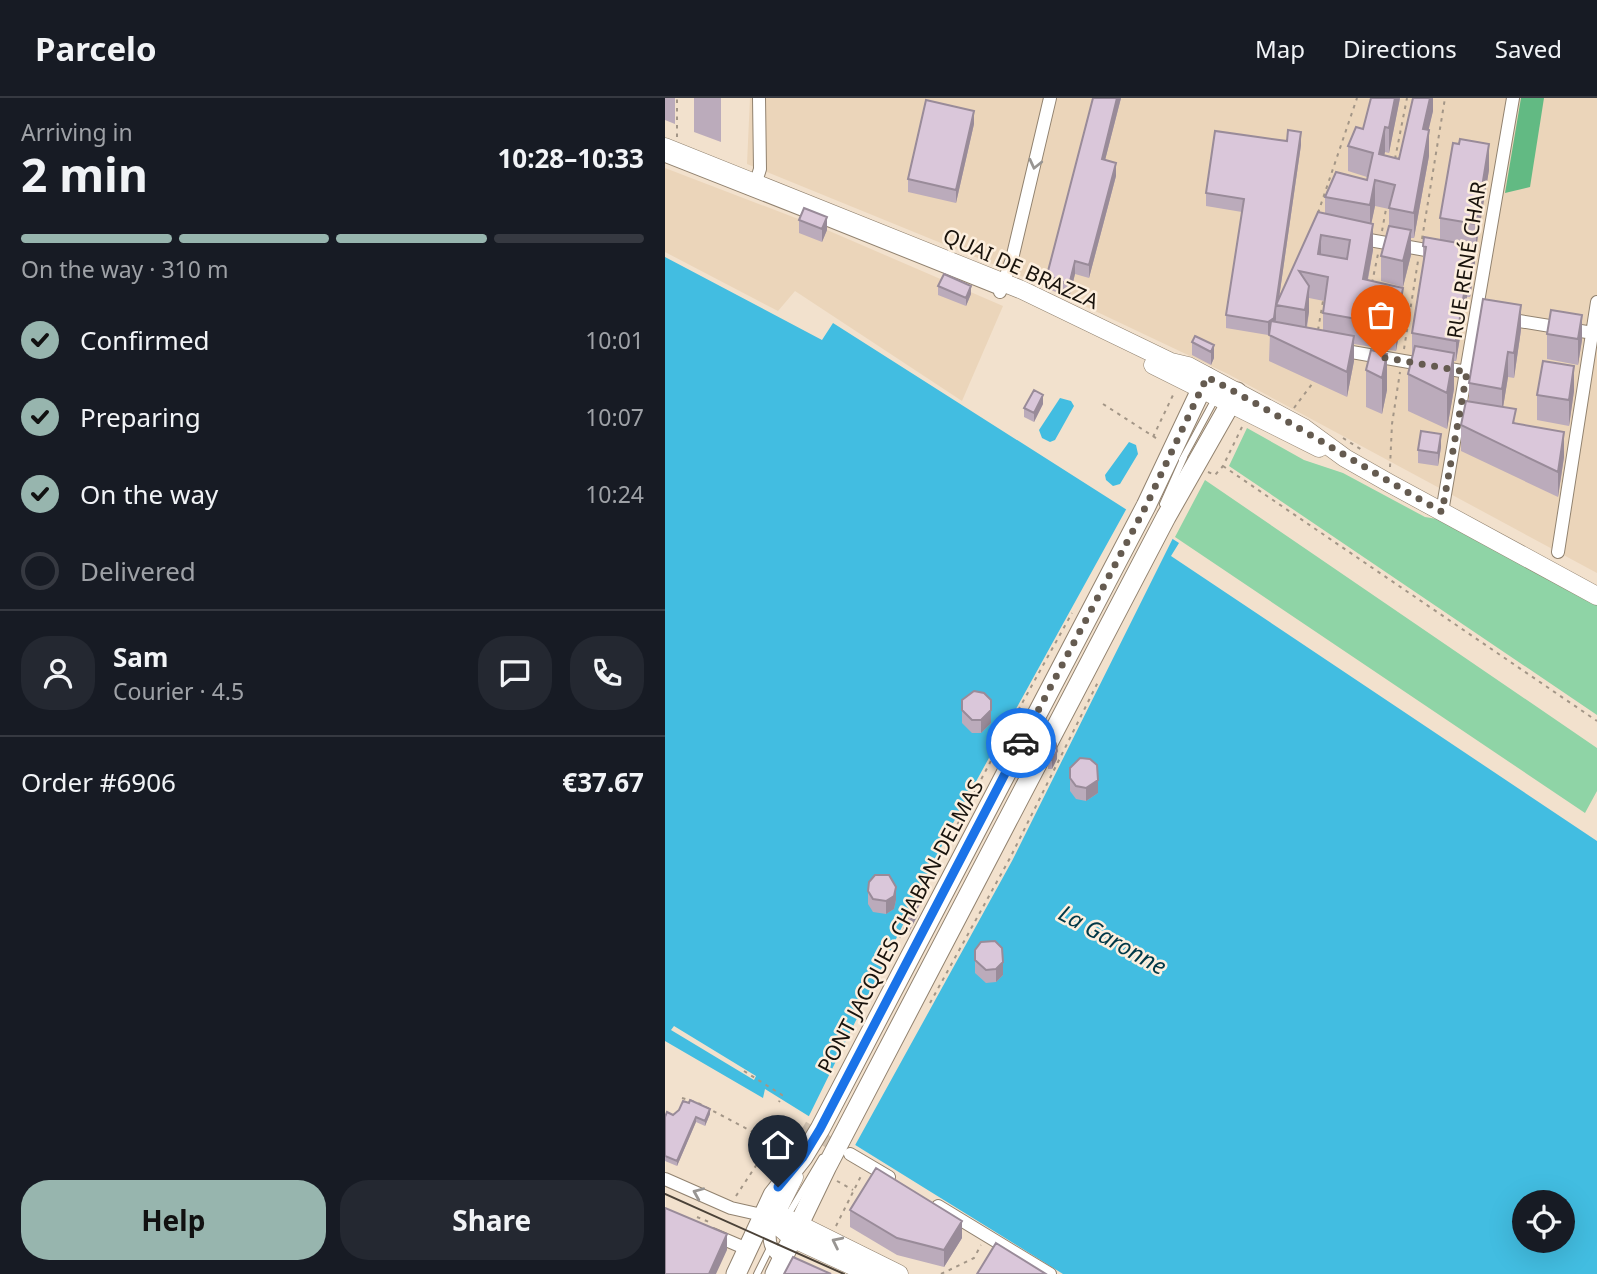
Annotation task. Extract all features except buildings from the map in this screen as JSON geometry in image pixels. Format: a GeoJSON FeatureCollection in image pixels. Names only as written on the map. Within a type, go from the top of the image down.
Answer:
{"type":"FeatureCollection","features":[{"type":"Feature","properties":{"kind":"main road","name":"QUAI DE BRAZZA"},"geometry":{"type":"LineString","coordinates":[[669,147],[757,180],[1005,282],[1171,362],[1188,366],[1219,391]]}},
{"type":"Feature","properties":{"kind":"main road","name":"QUAI DE BRAZZA"},"geometry":{"type":"LineString","coordinates":[[1005,282],[1219,391],[1299,440],[1345,458],[1597,596]]}},
{"type":"Feature","properties":{"kind":"main road"},"geometry":{"type":"LineString","coordinates":[[776,1260],[783,1222],[1219,391]]}},
{"type":"Feature","properties":{"kind":"main road"},"geometry":{"type":"LineString","coordinates":[[1156,511],[1219,391]]}},
{"type":"Feature","properties":{"kind":"main road"},"geometry":{"type":"LineString","coordinates":[[783,1222],[778,1187],[807,1165],[829,1137]]}},
{"type":"Feature","properties":{"kind":"main road"},"geometry":{"type":"LineString","coordinates":[[736,1274],[747,1249],[783,1222]]}},
{"type":"Feature","properties":{"kind":"main road"},"geometry":{"type":"LineString","coordinates":[[783,1222],[870,1274]]}},
{"type":"Feature","properties":{"kind":"main road"},"geometry":{"type":"LineString","coordinates":[[783,1222],[899,1274]]}},
{"type":"Feature","properties":{"kind":"street"},"geometry":{"type":"LineString","coordinates":[[757,180],[759,98]]}},
{"type":"Feature","properties":{"kind":"street"},"geometry":{"type":"LineString","coordinates":[[1005,282],[1050,98]]}},
{"type":"Feature","properties":{"kind":"street","name":"RUE RENÉ CHAR"},"geometry":{"type":"LineString","coordinates":[[1442,512],[1465,417],[1467,372],[1477,314],[1479,259],[1513,98]]}},
{"type":"Feature","properties":{"kind":"street"},"geometry":{"type":"LineString","coordinates":[[1349,236],[1446,253]]}},
{"type":"Feature","properties":{"kind":"street"},"geometry":{"type":"LineString","coordinates":[[1558,552],[1572,435],[1597,302]]}},
{"type":"Feature","properties":{"kind":"street"},"geometry":{"type":"LineString","coordinates":[[1477,314],[1593,333]]}},
{"type":"Feature","properties":{"kind":"street"},"geometry":{"type":"LineString","coordinates":[[1326,347],[1467,372]]}},
{"type":"Feature","properties":{"kind":"street"},"geometry":{"type":"LineString","coordinates":[[829,1137],[900,1184]]}},
{"type":"Feature","properties":{"kind":"street"},"geometry":{"type":"LineString","coordinates":[[665,1179],[731,1208],[783,1222]]}},
{"type":"Feature","properties":{"kind":"street"},"geometry":{"type":"LineString","coordinates":[[922,1197],[1050,1274]]}},
{"type":"Feature","properties":{"kind":"street"},"geometry":{"type":"LineString","coordinates":[[783,1222],[769,1228],[776,1260],[810,1274]]}},
{"type":"Feature","properties":{"kind":"street"},"geometry":{"type":"LineString","coordinates":[[698,1227],[747,1249]]}},
{"type":"Feature","properties":{"kind":"lane"},"geometry":{"type":"LineString","coordinates":[[665,141],[757,180]]}},
{"type":"Feature","properties":{"kind":"lane"},"geometry":{"type":"LineString","coordinates":[[665,159],[1005,282]]}},
{"type":"Feature","properties":{"kind":"lane"},"geometry":{"type":"LineString","coordinates":[[1156,511],[1219,391]]}},
{"type":"Feature","properties":{"kind":"lane"},"geometry":{"type":"LineString","coordinates":[[757,1274],[776,1260]]}},
{"type":"Feature","properties":{"kind":"path"},"geometry":{"type":"LineString","coordinates":[[669,147],[677,98]]}},
{"type":"Feature","properties":{"kind":"path"},"geometry":{"type":"LineString","coordinates":[[1318,212],[1357,98]]}},
{"type":"Feature","properties":{"kind":"path"},"geometry":{"type":"LineString","coordinates":[[1395,163],[1407,98]]}},
{"type":"Feature","properties":{"kind":"path"},"geometry":{"type":"LineString","coordinates":[[1389,483],[1392,424],[1445,98]]}},
{"type":"Feature","properties":{"kind":"path"},"geometry":{"type":"LineString","coordinates":[[1371,291],[1387,202]]}},
{"type":"Feature","properties":{"kind":"path"},"geometry":{"type":"LineString","coordinates":[[1317,333],[1324,296]]}},
{"type":"Feature","properties":{"kind":"path"},"geometry":{"type":"LineString","coordinates":[[1292,411],[1312,384],[1311,380]]}},
{"type":"Feature","properties":{"kind":"path"},"geometry":{"type":"LineString","coordinates":[[1153,437],[1175,390]]}},
{"type":"Feature","properties":{"kind":"path"},"geometry":{"type":"LineString","coordinates":[[1103,404],[1160,441]]}},
{"type":"Feature","properties":{"kind":"path"},"geometry":{"type":"LineString","coordinates":[[1208,472],[1215,475],[1223,466],[1244,422]]}},
{"type":"Feature","properties":{"kind":"path"},"geometry":{"type":"LineString","coordinates":[[1223,466],[1597,721]]}},
{"type":"Feature","properties":{"kind":"path"},"geometry":{"type":"LineString","coordinates":[[911,914],[961,815],[1074,609]]}},
{"type":"Feature","properties":{"kind":"path"},"geometry":{"type":"LineString","coordinates":[[964,943],[1055,770]]}},
{"type":"Feature","properties":{"kind":"path"},"geometry":{"type":"LineString","coordinates":[[744,1071],[782,1095],[779,1102]]}},
{"type":"Feature","properties":{"kind":"path"},"geometry":{"type":"LineString","coordinates":[[682,1098],[698,1103],[785,1149]]}},
{"type":"Feature","properties":{"kind":"path"},"geometry":{"type":"LineString","coordinates":[[745,1200],[736,1197],[786,1120],[829,1137]]}},
{"type":"Feature","properties":{"kind":"path"},"geometry":{"type":"LineString","coordinates":[[836,1227],[867,1164]]}},
{"type":"Feature","properties":{"kind":"path"},"geometry":{"type":"LineString","coordinates":[[841,1184],[854,1191]]}},
{"type":"Feature","properties":{"kind":"path"},"geometry":{"type":"LineString","coordinates":[[941,1274],[974,1258],[987,1236]]}},
{"type":"Feature","properties":{"kind":"shaded area"},"geometry":{"type":"Polygon","coordinates":[[[750,98],[1597,98],[1597,573],[1228,374],[1017,274],[747,164],[750,98]]]}},
{"type":"Feature","properties":{"kind":"shaded area"},"geometry":{"type":"Polygon","coordinates":[[[665,168],[827,230],[1003,306],[962,401],[795,291],[778,311],[665,252],[665,168]]]}},
{"type":"Feature","properties":{"kind":"green space"},"geometry":{"type":"Polygon","coordinates":[[[1521,98],[1544,98],[1530,187],[1505,193],[1521,98]]]}},
{"type":"Feature","properties":{"kind":"green space"},"geometry":{"type":"Polygon","coordinates":[[[1247,428],[1304,460],[1343,473],[1425,517],[1437,519],[1597,605],[1597,715],[1229,466],[1247,428]]]}},
{"type":"Feature","properties":{"kind":"green space"},"geometry":{"type":"Polygon","coordinates":[[[1205,480],[1597,748],[1597,791],[1585,813],[1175,537],[1205,480]]]}},
{"type":"Feature","properties":{"kind":"water","name":"La Garonne"},"geometry":{"type":"Polygon","coordinates":[[[665,257],[822,340],[833,323],[1179,543],[1171,556],[1597,841],[1597,1274],[1063,1274],[765,1089],[763,1098],[665,1041],[665,257]]]}},
{"type":"Feature","properties":{"kind":"water"},"geometry":{"type":"Polygon","coordinates":[[[1060,398],[1071,401],[1074,406],[1055,440],[1050,442],[1042,438],[1039,430],[1060,398]]]}},
{"type":"Feature","properties":{"kind":"water"},"geometry":{"type":"Polygon","coordinates":[[[1129,442],[1136,445],[1138,454],[1120,484],[1113,486],[1106,480],[1105,475],[1129,442]]]}},
{"type":"Feature","properties":{"kind":"pier"},"geometry":{"type":"Polygon","coordinates":[[[1128,506],[1174,536],[1012,861],[853,1149],[807,1120],[952,825],[1128,506]]]}},
{"type":"Feature","properties":{"kind":"pier"},"geometry":{"type":"Polygon","coordinates":[[[674,1026],[756,1076],[754,1080],[671,1030],[674,1026]]]}},
{"type":"Feature","properties":{"kind":"tunnel"},"geometry":{"type":"LineString","coordinates":[[803,1127],[842,1150]]}},
{"type":"Feature","properties":{"kind":"tram line"},"geometry":{"type":"LineString","coordinates":[[665,1194],[844,1274]]}},
{"type":"Feature","properties":{"kind":"way so far"},"geometry":{"type":"LineString","coordinates":[[1021,743],[1146,506],[1207,377],[1304,428],[1345,458],[1442,512],[1467,372],[1381,357]]}},
{"type":"Feature","properties":{"kind":"route"},"geometry":{"type":"LineString","coordinates":[[778,1187],[803,1157],[820,1129],[1021,743]]}}]}
